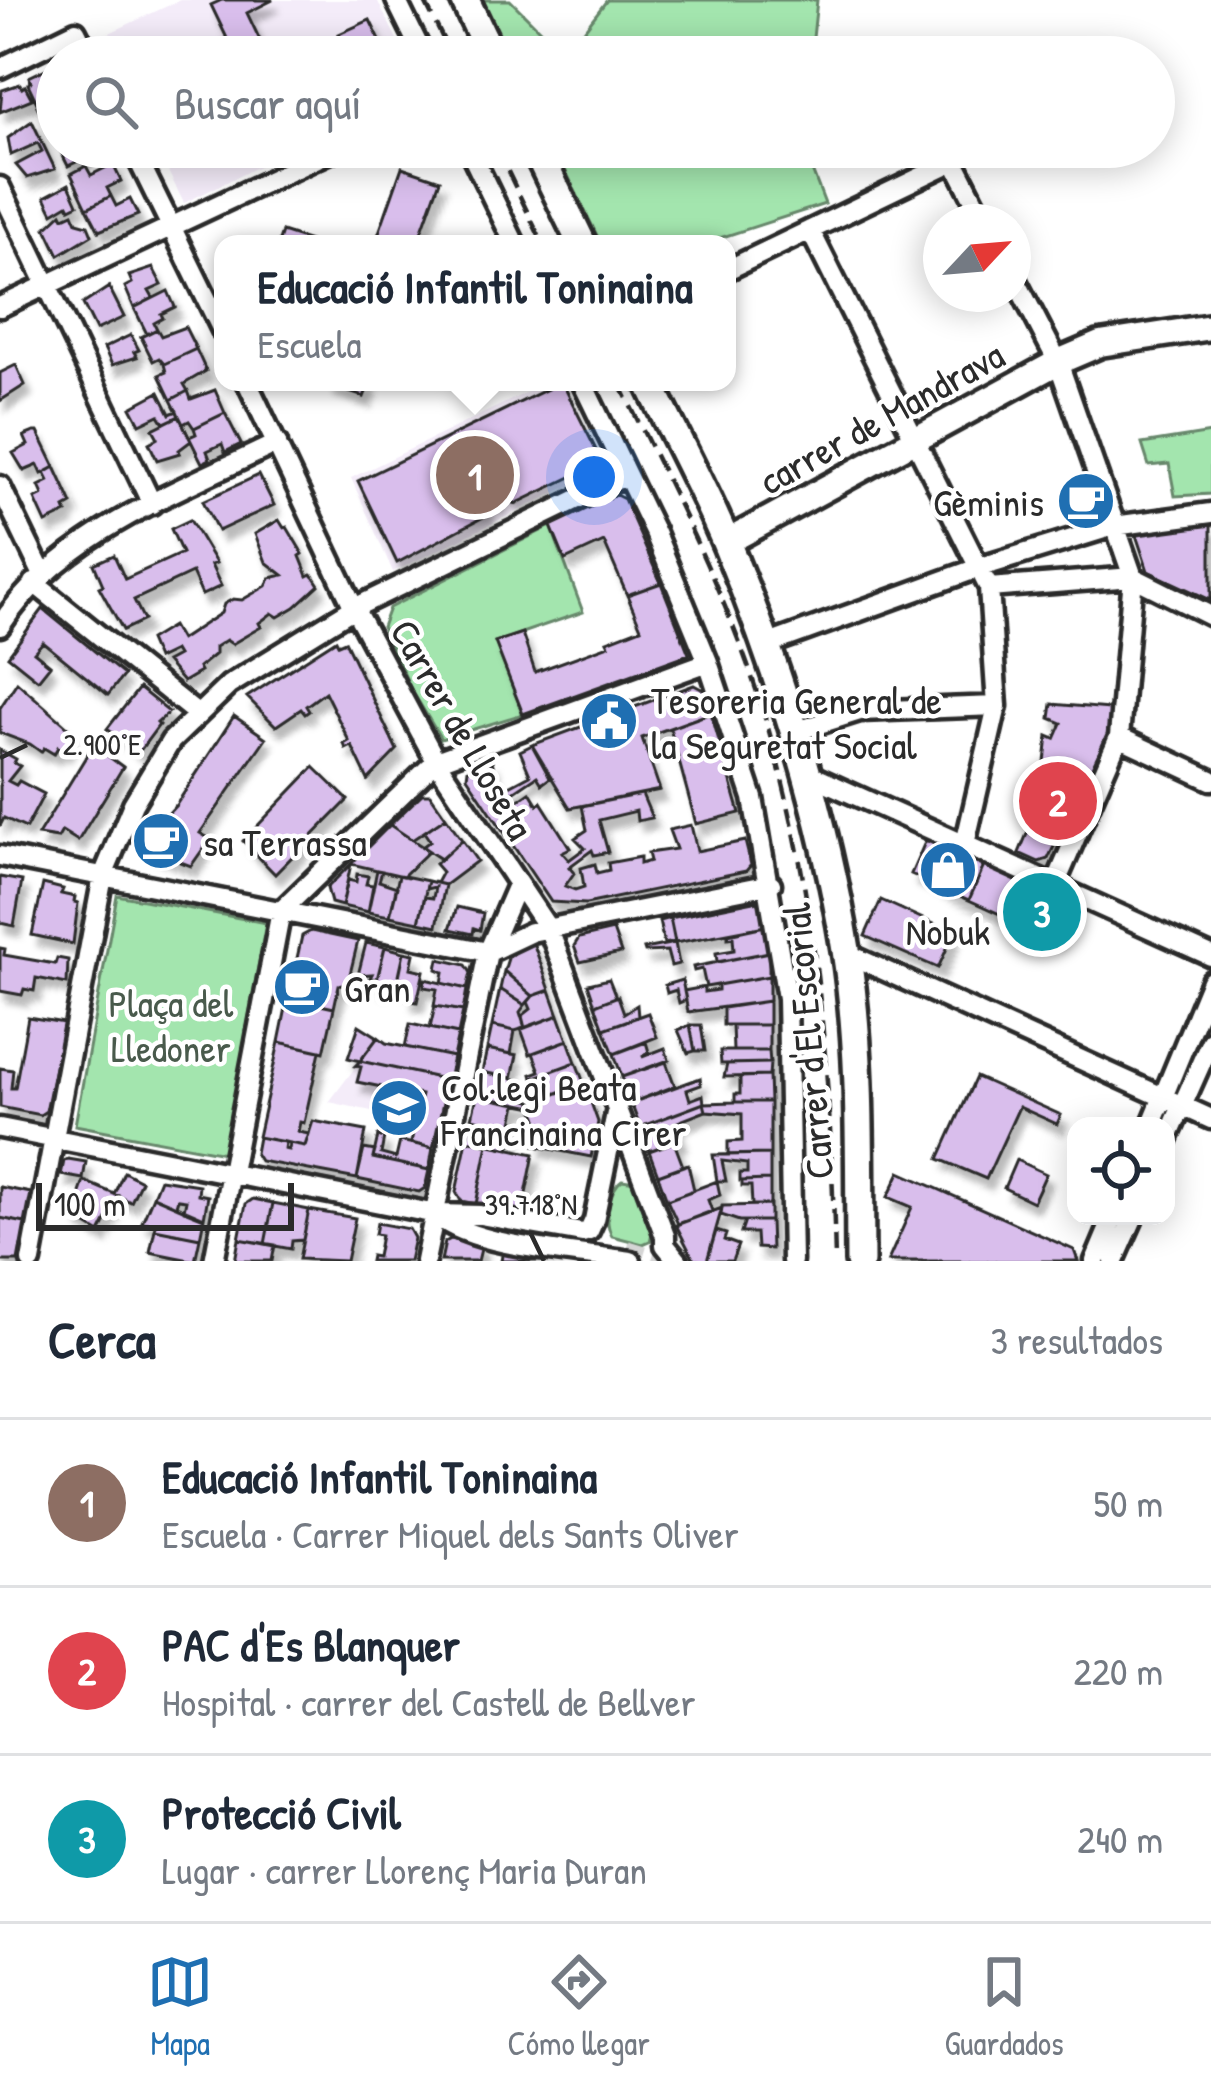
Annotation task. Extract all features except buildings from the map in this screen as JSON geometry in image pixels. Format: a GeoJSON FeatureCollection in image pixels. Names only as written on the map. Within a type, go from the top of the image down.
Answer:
{"type":"FeatureCollection","features":[{"type":"Feature","properties":{"kind":"main road"},"geometry":{"type":"LineString","coordinates":[[465,0],[482,36]]}},
{"type":"Feature","properties":{"kind":"main road"},"geometry":{"type":"LineString","coordinates":[[546,168],[578,235]]}},
{"type":"Feature","properties":{"kind":"main road","name":"Carrer d'El Escorial"},"geometry":{"type":"LineString","coordinates":[[653,391],[727,542],[806,772],[846,953],[858,1102],[860,1261]]}},
{"type":"Feature","properties":{"kind":"street"},"geometry":{"type":"LineString","coordinates":[[396,0],[414,36]]}},
{"type":"Feature","properties":{"kind":"street"},"geometry":{"type":"LineString","coordinates":[[0,68],[36,50]]}},
{"type":"Feature","properties":{"kind":"street"},"geometry":{"type":"LineString","coordinates":[[142,168],[214,314]]}},
{"type":"Feature","properties":{"kind":"street"},"geometry":{"type":"LineString","coordinates":[[0,307],[297,168]]}},
{"type":"Feature","properties":{"kind":"street"},"geometry":{"type":"LineString","coordinates":[[478,168],[511,235]]}},
{"type":"Feature","properties":{"kind":"street"},"geometry":{"type":"LineString","coordinates":[[736,266],[939,168]]}},
{"type":"Feature","properties":{"kind":"street"},"geometry":{"type":"LineString","coordinates":[[958,168],[977,204]]}},
{"type":"Feature","properties":{"kind":"street"},"geometry":{"type":"LineString","coordinates":[[0,187],[152,504]]}},
{"type":"Feature","properties":{"kind":"street"},"geometry":{"type":"LineString","coordinates":[[810,230],[989,588],[997,706],[965,844]]}},
{"type":"Feature","properties":{"kind":"street"},"geometry":{"type":"LineString","coordinates":[[1031,310],[1058,362],[1133,577],[1119,737],[1055,885]]}},
{"type":"Feature","properties":{"kind":"street","name":"carrer de Mandrava"},"geometry":{"type":"LineString","coordinates":[[727,542],[1058,362],[1100,344],[1211,327]]}},
{"type":"Feature","properties":{"kind":"street","name":"Carrer de Lloseta"},"geometry":{"type":"LineString","coordinates":[[252,391],[354,608],[436,761],[549,930],[616,1110]]}},
{"type":"Feature","properties":{"kind":"street"},"geometry":{"type":"LineString","coordinates":[[586,391],[708,662],[753,798],[787,998],[791,1261]]}},
{"type":"Feature","properties":{"kind":"street"},"geometry":{"type":"LineString","coordinates":[[0,626],[33,583],[58,561],[152,504],[277,443]]}},
{"type":"Feature","properties":{"kind":"street"},"geometry":{"type":"LineString","coordinates":[[31,1261],[103,876],[133,804],[171,741],[229,685],[354,608],[627,475]]}},
{"type":"Feature","properties":{"kind":"street"},"geometry":{"type":"LineString","coordinates":[[0,486],[33,583],[196,715]]}},
{"type":"Feature","properties":{"kind":"street"},"geometry":{"type":"LineString","coordinates":[[766,645],[981,567],[1114,526],[1211,513]]}},
{"type":"Feature","properties":{"kind":"street"},"geometry":{"type":"LineString","coordinates":[[989,588],[1133,577],[1211,616]]}},
{"type":"Feature","properties":{"kind":"street"},"geometry":{"type":"LineString","coordinates":[[0,587],[33,583]]}},
{"type":"Feature","properties":{"kind":"street"},"geometry":{"type":"LineString","coordinates":[[214,1261],[281,911],[436,761],[708,662]]}},
{"type":"Feature","properties":{"kind":"street"},"geometry":{"type":"LineString","coordinates":[[794,732],[860,711],[997,706]]}},
{"type":"Feature","properties":{"kind":"street"},"geometry":{"type":"LineString","coordinates":[[1119,737],[1211,780]]}},
{"type":"Feature","properties":{"kind":"street"},"geometry":{"type":"LineString","coordinates":[[806,772],[1211,956]]}},
{"type":"Feature","properties":{"kind":"street"},"geometry":{"type":"LineString","coordinates":[[0,856],[488,952],[509,939],[771,884]]}},
{"type":"Feature","properties":{"kind":"street"},"geometry":{"type":"LineString","coordinates":[[425,1261],[488,952],[518,885]]}},
{"type":"Feature","properties":{"kind":"street"},"geometry":{"type":"LineString","coordinates":[[846,953],[1211,1119]]}},
{"type":"Feature","properties":{"kind":"street"},"geometry":{"type":"LineString","coordinates":[[1155,1117],[1211,981]]}},
{"type":"Feature","properties":{"kind":"street"},"geometry":{"type":"LineString","coordinates":[[1175,1121],[1211,1041]]}},
{"type":"Feature","properties":{"kind":"street"},"geometry":{"type":"LineString","coordinates":[[0,1128],[436,1214],[480,1215],[582,1234],[592,1226],[616,1110]]}},
{"type":"Feature","properties":{"kind":"street"},"geometry":{"type":"LineString","coordinates":[[616,1110],[672,1253],[650,1261]]}},
{"type":"Feature","properties":{"kind":"street"},"geometry":{"type":"LineString","coordinates":[[604,1181],[628,1170],[641,1173]]}},
{"type":"Feature","properties":{"kind":"street"},"geometry":{"type":"LineString","coordinates":[[436,1214],[453,1227],[588,1259],[629,1255]]}},
{"type":"Feature","properties":{"kind":"street"},"geometry":{"type":"LineString","coordinates":[[460,1216],[517,1233],[629,1255]]}},
{"type":"Feature","properties":{"kind":"street"},"geometry":{"type":"LineString","coordinates":[[1112,1257],[1114,1225]]}},
{"type":"Feature","properties":{"kind":"street"},"geometry":{"type":"LineString","coordinates":[[1112,1257],[1128,1225]]}},
{"type":"Feature","properties":{"kind":"shaded area"},"geometry":{"type":"Polygon","coordinates":[[[180,0],[377,0],[395,36],[103,36],[180,0]]]}},
{"type":"Feature","properties":{"kind":"shaded area"},"geometry":{"type":"Polygon","coordinates":[[[166,168],[255,168],[184,203],[166,168]]]}},
{"type":"Feature","properties":{"kind":"shaded area"},"geometry":{"type":"Polygon","coordinates":[[[530,391],[568,391],[602,462],[600,471],[393,572],[351,478],[530,391]]]}},
{"type":"Feature","properties":{"kind":"shaded area","name":"Col·legi Beata Francinaina Cirer"},"geometry":{"type":"Polygon","coordinates":[[[360,1061],[448,1080],[433,1148],[378,1136],[381,1113],[329,1102],[360,1061]]]}},
{"type":"Feature","properties":{"kind":"green space"},"geometry":{"type":"Polygon","coordinates":[[[482,0],[510,0],[546,36],[500,36],[482,0]]]}},
{"type":"Feature","properties":{"kind":"green space"},"geometry":{"type":"Polygon","coordinates":[[[607,0],[817,0],[813,36],[580,36],[607,0]]]}},
{"type":"Feature","properties":{"kind":"green space"},"geometry":{"type":"Polygon","coordinates":[[[564,168],[811,168],[825,204],[729,235],[597,235],[564,168]]]}},
{"type":"Feature","properties":{"kind":"green space"},"geometry":{"type":"Polygon","coordinates":[[[1211,433],[1211,494],[1175,496],[1169,464],[1149,466],[1142,444],[1211,433]]]}},
{"type":"Feature","properties":{"kind":"green space"},"geometry":{"type":"Polygon","coordinates":[[[551,526],[583,612],[495,642],[523,714],[441,739],[382,627],[389,608],[551,526]]]}},
{"type":"Feature","properties":{"kind":"green space","name":"Plaça del Lledoner"},"geometry":{"type":"Polygon","coordinates":[[[117,895],[266,923],[224,1153],[75,1125],[117,895]]]}},
{"type":"Feature","properties":{"kind":"green space"},"geometry":{"type":"Polygon","coordinates":[[[622,1180],[636,1182],[653,1229],[650,1241],[643,1244],[612,1236],[610,1230],[611,1198],[622,1180]]]}},
{"type":"Feature","properties":{"kind":"tunnel"},"geometry":{"type":"LineString","coordinates":[[627,1249],[666,1261]]}},
{"type":"Feature","properties":{"kind":"railway"},"geometry":{"type":"LineString","coordinates":[[424,0],[442,36]]}},
{"type":"Feature","properties":{"kind":"railway"},"geometry":{"type":"LineString","coordinates":[[506,168],[539,235]]}},
{"type":"Feature","properties":{"kind":"railway"},"geometry":{"type":"LineString","coordinates":[[623,391],[734,629],[790,812],[823,1035],[835,1261]]}},
{"type":"Feature","properties":{"kind":"place","name":"Educació Infantil Toninaina"},"geometry":{"type":"Point","coordinates":[475,475]}},
{"type":"Feature","properties":{"kind":"place","name":"Gèminis"},"geometry":{"type":"Point","coordinates":[1086,501]}},
{"type":"Feature","properties":{"kind":"place","name":"Tesoreria General de la Seguretat Social"},"geometry":{"type":"Point","coordinates":[609,721]}},
{"type":"Feature","properties":{"kind":"place","name":"PAC d'Es Blanquer"},"geometry":{"type":"Point","coordinates":[1058,801]}},
{"type":"Feature","properties":{"kind":"place","name":"sa Terrassa"},"geometry":{"type":"Point","coordinates":[161,841]}},
{"type":"Feature","properties":{"kind":"place","name":"Nobuk"},"geometry":{"type":"Point","coordinates":[948,870]}},
{"type":"Feature","properties":{"kind":"place","name":"Protecció Civil"},"geometry":{"type":"Point","coordinates":[1042,912]}},
{"type":"Feature","properties":{"kind":"place","name":"Gran"},"geometry":{"type":"Point","coordinates":[302,987]}},
{"type":"Feature","properties":{"kind":"place","name":"Col·legi Beata Francinaina Cirer"},"geometry":{"type":"Point","coordinates":[399,1108]}}]}
